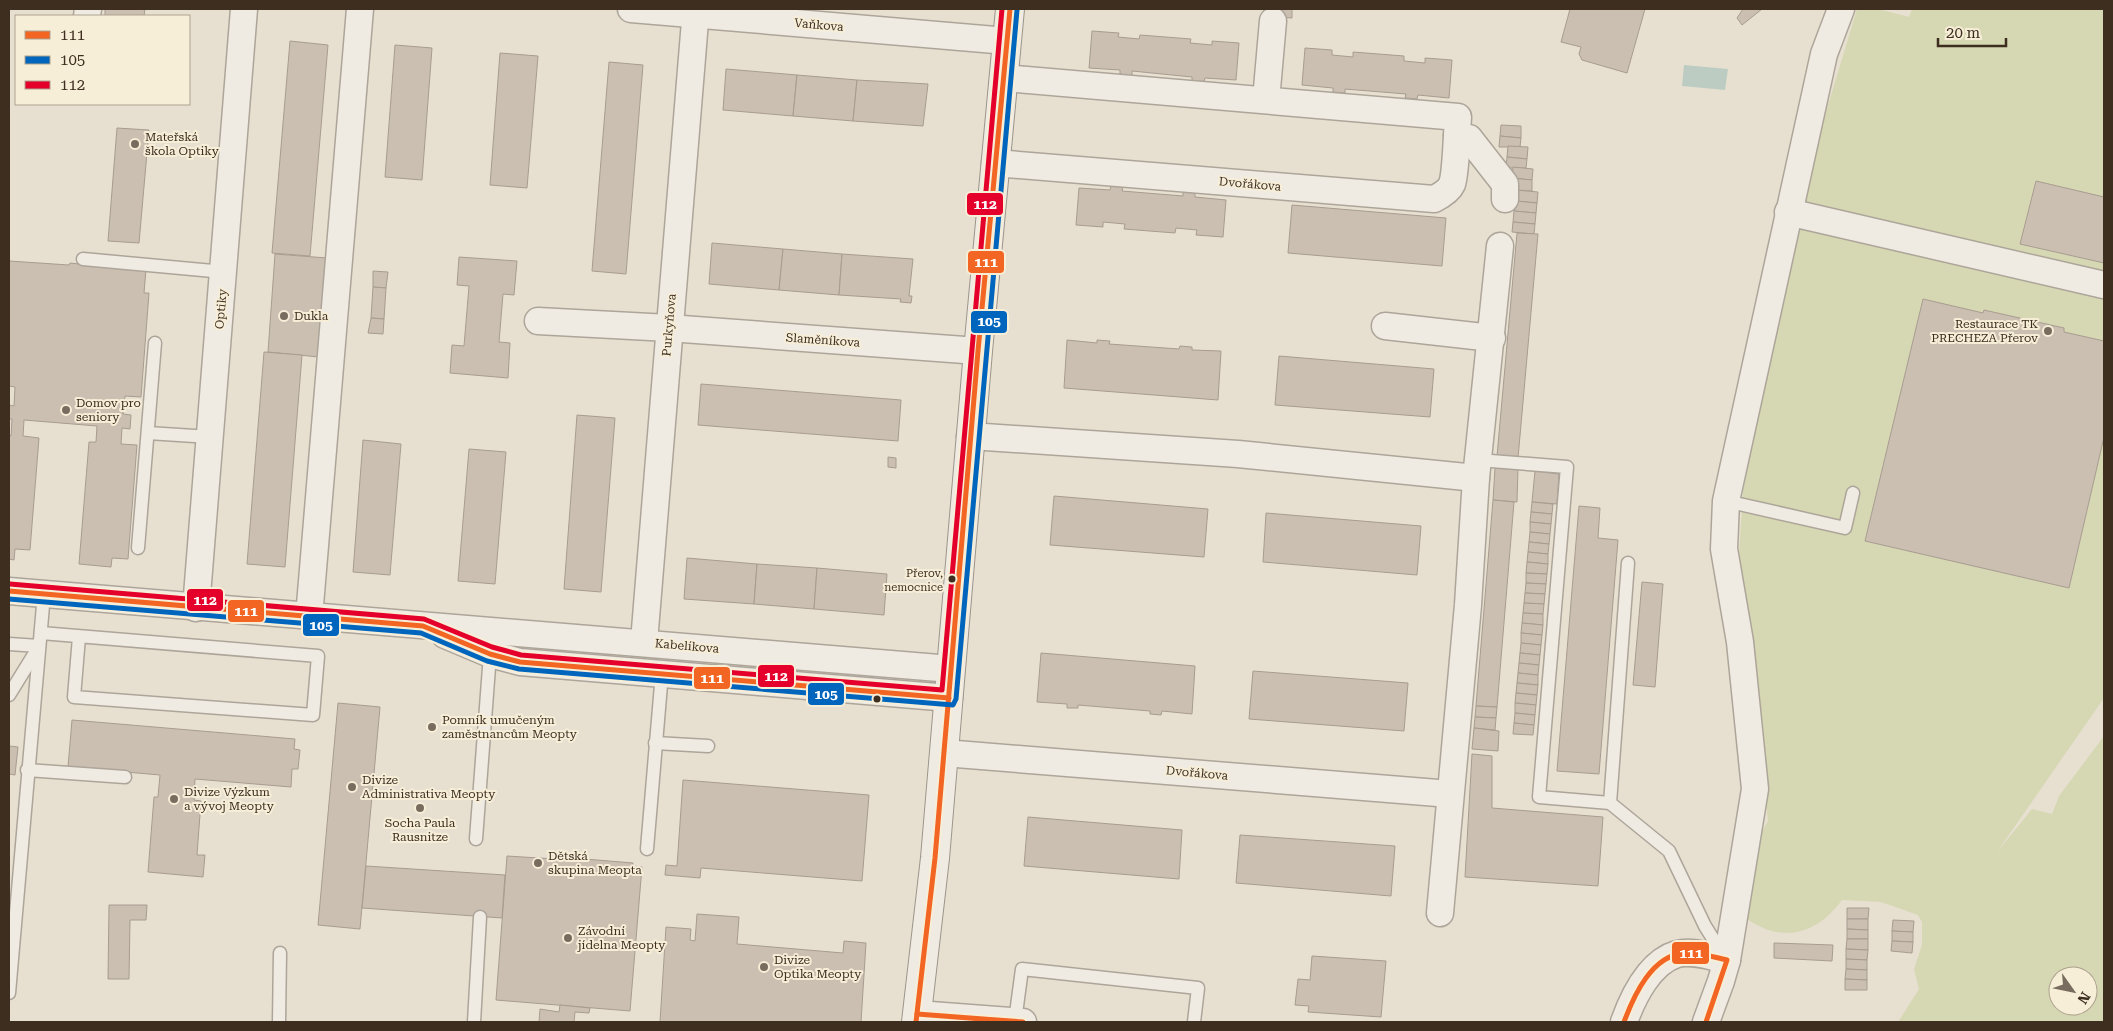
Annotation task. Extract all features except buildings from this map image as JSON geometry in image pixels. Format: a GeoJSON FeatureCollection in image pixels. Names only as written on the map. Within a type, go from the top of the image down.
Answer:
{"type":"FeatureCollection","features":[{"type":"Feature","properties":{"kind":"main road"},"geometry":{"type":"LineString","coordinates":[[917,1018],[935,858],[970,436],[1010,9]]}},
{"type":"Feature","properties":{"kind":"street","name":"Optiky"},"geometry":{"type":"LineString","coordinates":[[196,608],[244,9]]}},
{"type":"Feature","properties":{"kind":"street"},"geometry":{"type":"LineString","coordinates":[[309,617],[360,9]]}},
{"type":"Feature","properties":{"kind":"street","name":"Vaňkova"},"geometry":{"type":"LineString","coordinates":[[630,9],[696,12],[1007,42]]}},
{"type":"Feature","properties":{"kind":"street"},"geometry":{"type":"LineString","coordinates":[[1706,1022],[1727,960],[1755,790],[1740,642],[1724,549],[1726,502],[1824,54],[1842,9]]}},
{"type":"Feature","properties":{"kind":"street","name":"Purkyňova"},"geometry":{"type":"LineString","coordinates":[[644,642],[696,12]]}},
{"type":"Feature","properties":{"kind":"street"},"geometry":{"type":"LineString","coordinates":[[1266,100],[1274,21]]}},
{"type":"Feature","properties":{"kind":"street","name":"Dvořákova"},"geometry":{"type":"LineString","coordinates":[[995,163],[1434,199],[1442,195],[1452,184],[1458,117],[1004,78]]}},
{"type":"Feature","properties":{"kind":"street"},"geometry":{"type":"LineString","coordinates":[[1457,136],[1469,138],[1499,176],[1505,184],[1505,198]]}},
{"type":"Feature","properties":{"kind":"street"},"geometry":{"type":"LineString","coordinates":[[1788,212],[2104,285]]}},
{"type":"Feature","properties":{"kind":"street"},"geometry":{"type":"LineString","coordinates":[[1440,913],[1468,605],[1477,469],[1500,246]]}},
{"type":"Feature","properties":{"kind":"street","name":"Slaměníkova"},"geometry":{"type":"LineString","coordinates":[[538,321],[669,328],[978,351]]}},
{"type":"Feature","properties":{"kind":"street"},"geometry":{"type":"LineString","coordinates":[[1385,326],[1492,338]]}},
{"type":"Feature","properties":{"kind":"street"},"geometry":{"type":"LineString","coordinates":[[970,436],[1477,469]]}},
{"type":"Feature","properties":{"kind":"street","name":"Kabelíkova"},"geometry":{"type":"LineString","coordinates":[[9,591],[423,626],[491,642],[644,642],[951,669]]}},
{"type":"Feature","properties":{"kind":"street","name":"Kabelíkova"},"geometry":{"type":"LineString","coordinates":[[491,642],[520,662],[949,698]]}},
{"type":"Feature","properties":{"kind":"street","name":"Dvořákova"},"geometry":{"type":"LineString","coordinates":[[944,753],[1450,794]]}},
{"type":"Feature","properties":{"kind":"street"},"geometry":{"type":"LineString","coordinates":[[1624,1022],[1653,968],[1677,954],[1701,954],[1727,960]]}},
{"type":"Feature","properties":{"kind":"street"},"geometry":{"type":"LineString","coordinates":[[917,1018],[1019,1022]]}},
{"type":"Feature","properties":{"kind":"lane"},"geometry":{"type":"LineString","coordinates":[[83,259],[224,272]]}},
{"type":"Feature","properties":{"kind":"lane"},"geometry":{"type":"LineString","coordinates":[[138,548],[155,343]]}},
{"type":"Feature","properties":{"kind":"lane"},"geometry":{"type":"LineString","coordinates":[[148,433],[210,437]]}},
{"type":"Feature","properties":{"kind":"lane"},"geometry":{"type":"LineString","coordinates":[[1477,469],[1567,467],[1539,796],[1610,802],[1669,851],[1705,926],[1727,960]]}},
{"type":"Feature","properties":{"kind":"lane"},"geometry":{"type":"LineString","coordinates":[[1726,502],[1845,528],[1853,493]]}},
{"type":"Feature","properties":{"kind":"lane"},"geometry":{"type":"LineString","coordinates":[[1610,802],[1628,563]]}},
{"type":"Feature","properties":{"kind":"lane"},"geometry":{"type":"LineString","coordinates":[[9,993],[27,770],[44,594]]}},
{"type":"Feature","properties":{"kind":"lane"},"geometry":{"type":"LineString","coordinates":[[10,645],[40,640],[79,637],[318,656],[313,715],[74,697],[79,637]]}},
{"type":"Feature","properties":{"kind":"lane"},"geometry":{"type":"LineString","coordinates":[[9,695],[40,640]]}},
{"type":"Feature","properties":{"kind":"lane"},"geometry":{"type":"LineString","coordinates":[[476,839],[491,642]]}},
{"type":"Feature","properties":{"kind":"lane"},"geometry":{"type":"LineString","coordinates":[[647,849],[662,673]]}},
{"type":"Feature","properties":{"kind":"lane"},"geometry":{"type":"LineString","coordinates":[[655,743],[708,746]]}},
{"type":"Feature","properties":{"kind":"lane"},"geometry":{"type":"LineString","coordinates":[[27,770],[125,777]]}},
{"type":"Feature","properties":{"kind":"lane"},"geometry":{"type":"LineString","coordinates":[[474,1022],[480,916]]}},
{"type":"Feature","properties":{"kind":"lane"},"geometry":{"type":"LineString","coordinates":[[279,1022],[280,953]]}},
{"type":"Feature","properties":{"kind":"lane"},"geometry":{"type":"LineString","coordinates":[[1019,1022],[1022,969],[1198,988],[1194,1022]]}},
{"type":"Feature","properties":{"kind":"green space"},"geometry":{"type":"Polygon","coordinates":[[[1857,9],[1878,9],[1909,17],[1912,9],[2104,9],[2104,698],[1997,852],[2032,809],[2052,814],[2059,796],[2104,736],[2104,1022],[1898,1022],[1919,989],[1914,969],[1922,945],[1922,922],[1918,915],[1881,902],[1842,900],[1822,921],[1799,932],[1786,933],[1774,931],[1760,927],[1747,919],[1756,842],[1768,821],[1739,556],[1743,491],[1803,188],[1857,9]]]}},
{"type":"Feature","properties":{"kind":"shaded area"},"geometry":{"type":"Polygon","coordinates":[[[1684,65],[1728,69],[1725,90],[1682,86],[1684,65]]]}},
{"type":"Feature","properties":{"kind":"transit line","name":"112"},"geometry":{"type":"LineString","coordinates":[[10,584],[424,619],[492,647],[521,655],[942,690],[1002,9]]}},
{"type":"Feature","properties":{"kind":"transit line","name":"111"},"geometry":{"type":"LineString","coordinates":[[916,1022],[935,858],[978,351],[1010,9]]}},
{"type":"Feature","properties":{"kind":"transit line","name":"105"},"geometry":{"type":"LineString","coordinates":[[9,599],[421,633],[487,661],[519,669],[953,705],[956,699],[1017,10]]}},
{"type":"Feature","properties":{"kind":"transit line","name":"111"},"geometry":{"type":"LineString","coordinates":[[9,591],[423,626],[490,654],[520,662],[949,698]]}},
{"type":"Feature","properties":{"kind":"transit line","name":"111"},"geometry":{"type":"LineString","coordinates":[[1624,1022],[1633,1000],[1646,978],[1663,961],[1673,955],[1685,953],[1727,960],[1706,1022]]}},
{"type":"Feature","properties":{"kind":"transit line","name":"111"},"geometry":{"type":"LineString","coordinates":[[917,1014],[1023,1022]]}},
{"type":"Feature","properties":{"kind":"place","name":"Mateřská škola Optiky"},"geometry":{"type":"Point","coordinates":[135,144]}},
{"type":"Feature","properties":{"kind":"place","name":"Dukla"},"geometry":{"type":"Point","coordinates":[284,316]}},
{"type":"Feature","properties":{"kind":"place","name":"Restaurace TK PRECHEZA Přerov"},"geometry":{"type":"Point","coordinates":[2048,331]}},
{"type":"Feature","properties":{"kind":"place","name":"Domov pro seniory"},"geometry":{"type":"Point","coordinates":[66,410]}},
{"type":"Feature","properties":{"kind":"place","name":"Přerov, nemocnice"},"geometry":{"type":"Point","coordinates":[952,579]}},
{"type":"Feature","properties":{"kind":"place","name":"Pomník umučeným zaměstnancům Meopty"},"geometry":{"type":"Point","coordinates":[432,727]}},
{"type":"Feature","properties":{"kind":"place","name":"Divize Administrativa Meopty"},"geometry":{"type":"Point","coordinates":[352,787]}},
{"type":"Feature","properties":{"kind":"place","name":"Divize Výzkum a vývoj Meopty"},"geometry":{"type":"Point","coordinates":[174,799]}},
{"type":"Feature","properties":{"kind":"place","name":"Socha Paula Rausnitze"},"geometry":{"type":"Point","coordinates":[420,808]}},
{"type":"Feature","properties":{"kind":"place","name":"Dětská skupina Meopta"},"geometry":{"type":"Point","coordinates":[538,863]}},
{"type":"Feature","properties":{"kind":"place","name":"Závodní jídelna Meopty"},"geometry":{"type":"Point","coordinates":[568,938]}},
{"type":"Feature","properties":{"kind":"place","name":"Divize Optika Meopty"},"geometry":{"type":"Point","coordinates":[764,967]}}]}
